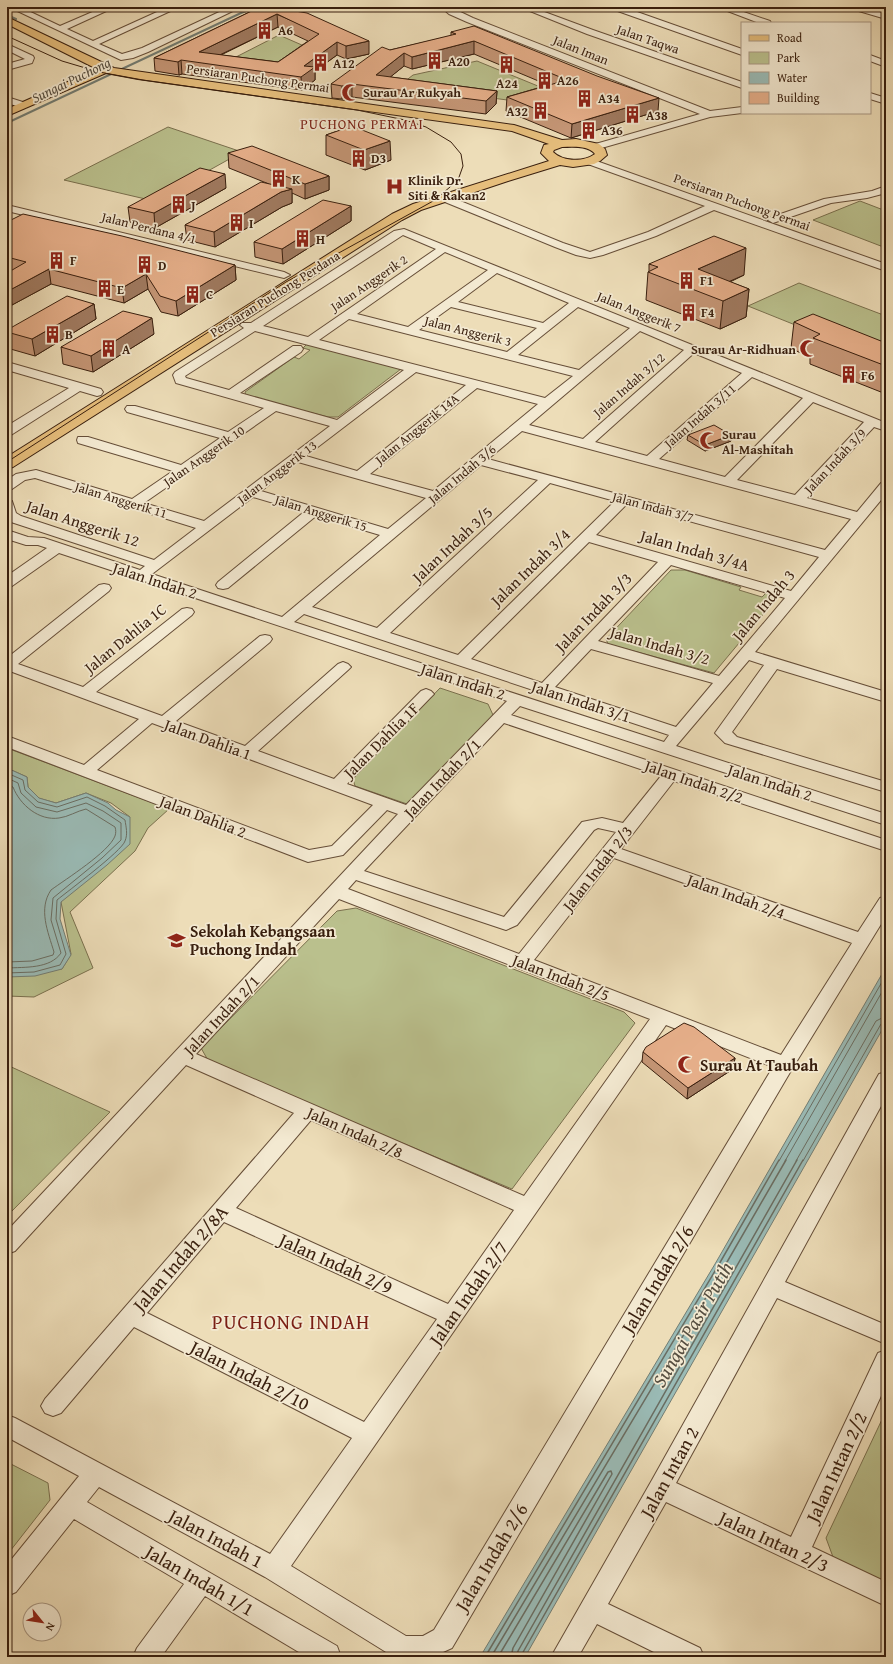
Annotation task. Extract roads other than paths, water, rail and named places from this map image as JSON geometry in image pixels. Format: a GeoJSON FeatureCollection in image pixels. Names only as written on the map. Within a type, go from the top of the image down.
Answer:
{"type":"FeatureCollection","features":[{"type":"Feature","properties":{"kind":"main road","name":"Persiaran Puchong Permai"},"geometry":{"type":"LineString","coordinates":[[7,20],[102,71]]}},
{"type":"Feature","properties":{"kind":"main road","name":"Persiaran Puchong Permai"},"geometry":{"type":"LineString","coordinates":[[7,30],[68,71],[102,71],[133,78],[483,130],[505,134],[552,155]]}},
{"type":"Feature","properties":{"kind":"main road"},"geometry":{"type":"LineString","coordinates":[[7,113],[13,103],[68,71],[102,71]]}},
{"type":"Feature","properties":{"kind":"main road"},"geometry":{"type":"LineString","coordinates":[[13,103],[102,71]]}},
{"type":"Feature","properties":{"kind":"main road"},"geometry":{"type":"LineString","coordinates":[[77,81],[102,71]]}},
{"type":"Feature","properties":{"kind":"main road","name":"Persiaran Puchong Permai"},"geometry":{"type":"LineString","coordinates":[[133,78],[494,124],[514,128],[561,144]]}},
{"type":"Feature","properties":{"kind":"main road"},"geometry":{"type":"LineString","coordinates":[[576,143],[594,155],[574,163],[552,155],[561,144],[576,143]]}},
{"type":"Feature","properties":{"kind":"main road","name":"Persiaran Puchong Perdana"},"geometry":{"type":"LineString","coordinates":[[7,464],[397,217],[417,207],[504,178],[552,155]]}},
{"type":"Feature","properties":{"kind":"main road","name":"Persiaran Puchong Perdana"},"geometry":{"type":"LineString","coordinates":[[33,432],[396,205],[479,176],[552,155]]}},
{"type":"Feature","properties":{"kind":"street"},"geometry":{"type":"LineString","coordinates":[[13,7],[117,56],[127,57],[237,7]]}},
{"type":"Feature","properties":{"kind":"street"},"geometry":{"type":"LineString","coordinates":[[60,29],[111,7]]}},
{"type":"Feature","properties":{"kind":"street"},"geometry":{"type":"LineString","coordinates":[[92,44],[175,7]]}},
{"type":"Feature","properties":{"kind":"street"},"geometry":{"type":"LineString","coordinates":[[267,16],[292,7]]}},
{"type":"Feature","properties":{"kind":"street","name":"Jalan Iman"},"geometry":{"type":"LineString","coordinates":[[445,7],[452,12],[470,20],[709,114]]}},
{"type":"Feature","properties":{"kind":"street","name":"Jalan Taqwa"},"geometry":{"type":"LineString","coordinates":[[524,7],[590,32],[741,85]]}},
{"type":"Feature","properties":{"kind":"street"},"geometry":{"type":"LineString","coordinates":[[615,7],[741,52]]}},
{"type":"Feature","properties":{"kind":"street"},"geometry":{"type":"LineString","coordinates":[[721,7],[764,22]]}},
{"type":"Feature","properties":{"kind":"street"},"geometry":{"type":"LineString","coordinates":[[856,7],[886,17]]}},
{"type":"Feature","properties":{"kind":"street"},"geometry":{"type":"LineString","coordinates":[[28,14],[40,10]]}},
{"type":"Feature","properties":{"kind":"street"},"geometry":{"type":"LineString","coordinates":[[7,47],[30,58],[29,61],[7,67]]}},
{"type":"Feature","properties":{"kind":"street"},"geometry":{"type":"LineString","coordinates":[[871,58],[886,54]]}},
{"type":"Feature","properties":{"kind":"street"},"geometry":{"type":"LineString","coordinates":[[871,58],[886,64]]}},
{"type":"Feature","properties":{"kind":"street"},"geometry":{"type":"LineString","coordinates":[[871,96],[886,101]]}},
{"type":"Feature","properties":{"kind":"street"},"geometry":{"type":"LineString","coordinates":[[594,155],[709,114],[741,110]]}},
{"type":"Feature","properties":{"kind":"street","name":"Persiaran Puchong Permai"},"geometry":{"type":"LineString","coordinates":[[594,155],[712,207],[886,268]]}},
{"type":"Feature","properties":{"kind":"street","name":"Persiaran Puchong Permai"},"geometry":{"type":"LineString","coordinates":[[594,155],[886,260]]}},
{"type":"Feature","properties":{"kind":"street"},"geometry":{"type":"LineString","coordinates":[[774,220],[833,199],[883,193]]}},
{"type":"Feature","properties":{"kind":"street"},"geometry":{"type":"LineString","coordinates":[[444,198],[580,254],[590,255],[599,254],[652,234],[712,207]]}},
{"type":"Feature","properties":{"kind":"street","name":"Jalan Perdana 4/1"},"geometry":{"type":"LineString","coordinates":[[7,208],[284,275]]}},
{"type":"Feature","properties":{"kind":"street"},"geometry":{"type":"LineString","coordinates":[[7,216],[18,211]]}},
{"type":"Feature","properties":{"kind":"street","name":"Jalan Anggerik 7"},"geometry":{"type":"LineString","coordinates":[[252,326],[398,233],[404,232],[886,427]]}},
{"type":"Feature","properties":{"kind":"street","name":"Jalan Anggerik 2"},"geometry":{"type":"LineString","coordinates":[[310,341],[444,248]]}},
{"type":"Feature","properties":{"kind":"street"},"geometry":{"type":"LineString","coordinates":[[410,331],[496,269]]}},
{"type":"Feature","properties":{"kind":"street"},"geometry":{"type":"LineString","coordinates":[[509,356],[577,302]]}},
{"type":"Feature","properties":{"kind":"street"},"geometry":{"type":"LineString","coordinates":[[449,303],[546,327]]}},
{"type":"Feature","properties":{"kind":"street","name":"Jalan Anggerik 3"},"geometry":{"type":"LineString","coordinates":[[347,316],[582,374]]}},
{"type":"Feature","properties":{"kind":"street"},"geometry":{"type":"LineString","coordinates":[[231,321],[548,403]]}},
{"type":"Feature","properties":{"kind":"street"},"geometry":{"type":"LineString","coordinates":[[252,326],[179,375],[180,380],[340,425]]}},
{"type":"Feature","properties":{"kind":"street","name":"Jalan Indah 3/6"},"geometry":{"type":"LineString","coordinates":[[285,622],[638,327]]}},
{"type":"Feature","properties":{"kind":"street"},"geometry":{"type":"LineString","coordinates":[[231,394],[297,349]]}},
{"type":"Feature","properties":{"kind":"street","name":"Jalan Indah 3/12"},"geometry":{"type":"LineString","coordinates":[[585,444],[692,349]]}},
{"type":"Feature","properties":{"kind":"street"},"geometry":{"type":"LineString","coordinates":[[7,366],[97,392]]}},
{"type":"Feature","properties":{"kind":"street","name":"Jalan Anggerik 13"},"geometry":{"type":"LineString","coordinates":[[141,576],[414,368]]}},
{"type":"Feature","properties":{"kind":"street"},"geometry":{"type":"LineString","coordinates":[[7,379],[25,371]]}},
{"type":"Feature","properties":{"kind":"street","name":"Jalan Indah 3/11"},"geometry":{"type":"LineString","coordinates":[[649,460],[750,372]]}},
{"type":"Feature","properties":{"kind":"street","name":"Jalan Anggerik 14A"},"geometry":{"type":"LineString","coordinates":[[360,475],[475,384]]}},
{"type":"Feature","properties":{"kind":"street"},"geometry":{"type":"LineString","coordinates":[[7,432],[78,387]]}},
{"type":"Feature","properties":{"kind":"street"},"geometry":{"type":"LineString","coordinates":[[728,481],[810,397]]}},
{"type":"Feature","properties":{"kind":"street","name":"Jalan Anggerik 10"},"geometry":{"type":"LineString","coordinates":[[134,504],[274,407]]}},
{"type":"Feature","properties":{"kind":"street"},"geometry":{"type":"LineString","coordinates":[[131,409],[230,437]]}},
{"type":"Feature","properties":{"kind":"street","name":"Jalan Indah 3/9"},"geometry":{"type":"LineString","coordinates":[[798,500],[872,422]]}},
{"type":"Feature","properties":{"kind":"street"},"geometry":{"type":"LineString","coordinates":[[519,426],[861,516]]}},
{"type":"Feature","properties":{"kind":"street"},"geometry":{"type":"LineString","coordinates":[[83,440],[184,470]]}},
{"type":"Feature","properties":{"kind":"street"},"geometry":{"type":"LineString","coordinates":[[297,458],[435,496]]}},
{"type":"Feature","properties":{"kind":"street","name":"Jalan Indah 3/7"},"geometry":{"type":"LineString","coordinates":[[479,460],[828,555]]}},
{"type":"Feature","properties":{"kind":"street","name":"Jalan Anggerik 11"},"geometry":{"type":"LineString","coordinates":[[36,474],[205,526]]}},
{"type":"Feature","properties":{"kind":"street","name":"Jalan Anggerik 12"},"geometry":{"type":"LineString","coordinates":[[7,486],[21,477],[36,474]]}},
{"type":"Feature","properties":{"kind":"street","name":"Jalan Indah 3/5"},"geometry":{"type":"LineString","coordinates":[[380,634],[547,479]]}},
{"type":"Feature","properties":{"kind":"street","name":"Jalan Indah 3"},"geometry":{"type":"LineString","coordinates":[[667,747],[886,486]]}},
{"type":"Feature","properties":{"kind":"street","name":"Jalan Anggerik 15"},"geometry":{"type":"LineString","coordinates":[[251,492],[390,534]]}},
{"type":"Feature","properties":{"kind":"street","name":"Jalan Indah 3/4"},"geometry":{"type":"LineString","coordinates":[[460,661],[625,499]]}},
{"type":"Feature","properties":{"kind":"street","name":"Jalan Anggerik 12"},"geometry":{"type":"LineString","coordinates":[[7,504],[10,515],[16,519],[156,565]]}},
{"type":"Feature","properties":{"kind":"street"},"geometry":{"type":"LineString","coordinates":[[223,585],[314,511]]}},
{"type":"Feature","properties":{"kind":"street","name":"Jalan Indah 2"},"geometry":{"type":"LineString","coordinates":[[7,526],[33,534],[39,541]]}},
{"type":"Feature","properties":{"kind":"street","name":"Jalan Indah 2"},"geometry":{"type":"LineString","coordinates":[[7,534],[26,541],[39,541],[58,547],[141,576],[667,747],[886,820]]}},
{"type":"Feature","properties":{"kind":"street","name":"Jalan Indah 3/4A"},"geometry":{"type":"LineString","coordinates":[[587,537],[794,596]]}},
{"type":"Feature","properties":{"kind":"street"},"geometry":{"type":"LineString","coordinates":[[7,583],[58,547]]}},
{"type":"Feature","properties":{"kind":"street","name":"Jalan Indah 3/3"},"geometry":{"type":"LineString","coordinates":[[544,689],[667,561]]}},
{"type":"Feature","properties":{"kind":"street"},"geometry":{"type":"LineString","coordinates":[[7,665],[104,588]]}},
{"type":"Feature","properties":{"kind":"street","name":"Jalan Indah 3/1"},"geometry":{"type":"LineString","coordinates":[[301,608],[679,733]]}},
{"type":"Feature","properties":{"kind":"street","name":"Jalan Dahlia 1C"},"geometry":{"type":"LineString","coordinates":[[84,694],[187,612]]}},
{"type":"Feature","properties":{"kind":"street"},"geometry":{"type":"LineString","coordinates":[[86,771],[265,639]]}},
{"type":"Feature","properties":{"kind":"street","name":"Jalan Indah 3/2"},"geometry":{"type":"LineString","coordinates":[[588,643],[721,681]]}},
{"type":"Feature","properties":{"kind":"street"},"geometry":{"type":"LineString","coordinates":[[745,654],[886,697]]}},
{"type":"Feature","properties":{"kind":"street"},"geometry":{"type":"LineString","coordinates":[[773,663],[723,733],[731,740],[886,786]]}},
{"type":"Feature","properties":{"kind":"street","name":"Jalan Dahlia 1"},"geometry":{"type":"LineString","coordinates":[[7,665],[409,812]]}},
{"type":"Feature","properties":{"kind":"street"},"geometry":{"type":"LineString","coordinates":[[247,753],[343,667]]}},
{"type":"Feature","properties":{"kind":"street","name":"Jalan Dahlia 1F"},"geometry":{"type":"LineString","coordinates":[[336,786],[426,694]]}},
{"type":"Feature","properties":{"kind":"street","name":"Jalan Indah 2/1"},"geometry":{"type":"LineString","coordinates":[[7,1245],[409,812],[518,699]]}},
{"type":"Feature","properties":{"kind":"street","name":"Jalan Indah 2/2"},"geometry":{"type":"LineString","coordinates":[[501,717],[886,846]]}},
{"type":"Feature","properties":{"kind":"street","name":"Jalan Dahlia 2"},"geometry":{"type":"LineString","coordinates":[[7,741],[308,856],[336,851],[384,803]]}},
{"type":"Feature","properties":{"kind":"street","name":"Jalan Indah 2/3"},"geometry":{"type":"LineString","coordinates":[[522,963],[672,774]]}},
{"type":"Feature","properties":{"kind":"street"},"geometry":{"type":"LineString","coordinates":[[353,873],[506,924],[511,922],[588,826],[595,822],[601,822],[627,830]]}},
{"type":"Feature","properties":{"kind":"street","name":"Jalan Indah 2/4"},"geometry":{"type":"LineString","coordinates":[[610,851],[863,940]]}},
{"type":"Feature","properties":{"kind":"street","name":"Jalan Indah 2/5"},"geometry":{"type":"LineString","coordinates":[[336,891],[785,1064]]}},
{"type":"Feature","properties":{"kind":"street","name":"Jalan Indah 2/6"},"geometry":{"type":"LineString","coordinates":[[424,1648],[443,1639],[785,1064],[886,902]]}},
{"type":"Feature","properties":{"kind":"street","name":"Jalan Indah 2/7"},"geometry":{"type":"LineString","coordinates":[[274,1569],[662,1016]]}},
{"type":"Feature","properties":{"kind":"street","name":"Jalan Indah 2/8"},"geometry":{"type":"LineString","coordinates":[[182,1056],[528,1208]]}},
{"type":"Feature","properties":{"kind":"street","name":"Jalan Intan 2"},"geometry":{"type":"LineString","coordinates":[[564,1657],[661,1488],[886,1079]]}},
{"type":"Feature","properties":{"kind":"street","name":"Jalan Indah 2/8A"},"geometry":{"type":"LineString","coordinates":[[53,1406],[307,1111]]}},
{"type":"Feature","properties":{"kind":"street","name":"Jalan Indah 2/9"},"geometry":{"type":"LineString","coordinates":[[221,1211],[452,1316]]}},
{"type":"Feature","properties":{"kind":"street"},"geometry":{"type":"LineString","coordinates":[[772,1286],[886,1335]]}},
{"type":"Feature","properties":{"kind":"street","name":"Jalan Indah 2/10"},"geometry":{"type":"LineString","coordinates":[[131,1315],[368,1435]]}},
{"type":"Feature","properties":{"kind":"street","name":"Jalan Intan 2/2"},"geometry":{"type":"LineString","coordinates":[[797,1552],[886,1360]]}},
{"type":"Feature","properties":{"kind":"street","name":"Jalan Indah 1"},"geometry":{"type":"LineString","coordinates":[[7,1425],[274,1569],[403,1648],[424,1648]]}},
{"type":"Feature","properties":{"kind":"street"},"geometry":{"type":"LineString","coordinates":[[7,1584],[96,1473]]}},
{"type":"Feature","properties":{"kind":"street","name":"Jalan Intan 2/3"},"geometry":{"type":"LineString","coordinates":[[661,1488],[886,1594]]}},
{"type":"Feature","properties":{"kind":"street","name":"Jalan Indah 1/1"},"geometry":{"type":"LineString","coordinates":[[70,1505],[328,1655],[328,1657]]}},
{"type":"Feature","properties":{"kind":"street"},"geometry":{"type":"LineString","coordinates":[[146,1657],[201,1581]]}},
{"type":"Feature","properties":{"kind":"street"},"geometry":{"type":"LineString","coordinates":[[592,1609],[691,1657]]}},
{"type":"Feature","properties":{"kind":"water"},"geometry":{"type":"Polygon","coordinates":[[[7,768],[27,777],[28,787],[39,798],[56,803],[86,793],[108,803],[116,810],[130,817],[130,844],[107,865],[61,902],[60,919],[71,955],[62,969],[35,976],[7,977],[7,768]]]}},
{"type":"Feature","properties":{"kind":"water","name":"Sungai Pasir Putih"},"geometry":{"type":"Polygon","coordinates":[[[886,967],[886,1023],[525,1657],[480,1657],[715,1264],[886,967]]]}},
{"type":"Feature","properties":{"kind":"waterway"},"geometry":{"type":"LineString","coordinates":[[7,123],[241,13],[257,7]]}},
{"type":"Feature","properties":{"kind":"waterway","name":"Sungai Puchong"},"geometry":{"type":"LineString","coordinates":[[7,15],[16,19]]}},
{"type":"Feature","properties":{"kind":"tram line"},"geometry":{"type":"LineString","coordinates":[[7,36],[62,61],[99,72],[143,80],[357,110],[405,120],[426,127],[451,142],[461,154],[463,166],[458,180],[435,200],[286,282],[7,462]]}},
{"type":"Feature","properties":{"kind":"place","name":"A6"},"geometry":{"type":"Point","coordinates":[265,30]}},
{"type":"Feature","properties":{"kind":"place","name":"A20"},"geometry":{"type":"Point","coordinates":[435,61]}},
{"type":"Feature","properties":{"kind":"place","name":"A12"},"geometry":{"type":"Point","coordinates":[320,63]}},
{"type":"Feature","properties":{"kind":"place","name":"A24"},"geometry":{"type":"Point","coordinates":[507,64]}},
{"type":"Feature","properties":{"kind":"place","name":"A26"},"geometry":{"type":"Point","coordinates":[544,80]}},
{"type":"Feature","properties":{"kind":"place","name":"Surau Ar Rukyah"},"geometry":{"type":"Point","coordinates":[350,92]}},
{"type":"Feature","properties":{"kind":"place","name":"A34"},"geometry":{"type":"Point","coordinates":[585,98]}},
{"type":"Feature","properties":{"kind":"place","name":"A32"},"geometry":{"type":"Point","coordinates":[541,111]}},
{"type":"Feature","properties":{"kind":"place","name":"A38"},"geometry":{"type":"Point","coordinates":[633,115]}},
{"type":"Feature","properties":{"kind":"place","name":"A36"},"geometry":{"type":"Point","coordinates":[588,130]}},
{"type":"Feature","properties":{"kind":"place","name":"D3"},"geometry":{"type":"Point","coordinates":[358,158]}},
{"type":"Feature","properties":{"kind":"place","name":"K"},"geometry":{"type":"Point","coordinates":[279,179]}},
{"type":"Feature","properties":{"kind":"place","name":"Klinik Dr. Siti & Rakan2"},"geometry":{"type":"Point","coordinates":[395,187]}},
{"type":"Feature","properties":{"kind":"place","name":"J"},"geometry":{"type":"Point","coordinates":[178,205]}},
{"type":"Feature","properties":{"kind":"place","name":"I"},"geometry":{"type":"Point","coordinates":[236,223]}},
{"type":"Feature","properties":{"kind":"place","name":"H"},"geometry":{"type":"Point","coordinates":[303,239]}},
{"type":"Feature","properties":{"kind":"place","name":"F"},"geometry":{"type":"Point","coordinates":[57,260]}},
{"type":"Feature","properties":{"kind":"place","name":"D"},"geometry":{"type":"Point","coordinates":[145,265]}},
{"type":"Feature","properties":{"kind":"place","name":"F1"},"geometry":{"type":"Point","coordinates":[687,280]}},
{"type":"Feature","properties":{"kind":"place","name":"E"},"geometry":{"type":"Point","coordinates":[104,289]}},
{"type":"Feature","properties":{"kind":"place","name":"C"},"geometry":{"type":"Point","coordinates":[193,294]}},
{"type":"Feature","properties":{"kind":"place","name":"F4"},"geometry":{"type":"Point","coordinates":[688,312]}},
{"type":"Feature","properties":{"kind":"place","name":"B"},"geometry":{"type":"Point","coordinates":[52,334]}},
{"type":"Feature","properties":{"kind":"place","name":"A"},"geometry":{"type":"Point","coordinates":[109,349]}},
{"type":"Feature","properties":{"kind":"place","name":"Surau Ar-Ridhuan"},"geometry":{"type":"Point","coordinates":[809,349]}},
{"type":"Feature","properties":{"kind":"place","name":"F6"},"geometry":{"type":"Point","coordinates":[848,375]}},
{"type":"Feature","properties":{"kind":"place","name":"Surau Al-Mashitah"},"geometry":{"type":"Point","coordinates":[709,441]}},
{"type":"Feature","properties":{"kind":"place","name":"Sekolah Kebangsaan Puchong Indah"},"geometry":{"type":"Point","coordinates":[177,940]}},
{"type":"Feature","properties":{"kind":"place","name":"Surau At Taubah"},"geometry":{"type":"Point","coordinates":[687,1065]}},
{"type":"Feature","properties":{"kind":"district","name":"PUCHONG PERMAI"},"geometry":{"type":"Point","coordinates":[362,124]}},
{"type":"Feature","properties":{"kind":"district","name":"PUCHONG INDAH"},"geometry":{"type":"Point","coordinates":[291,1321]}}]}
